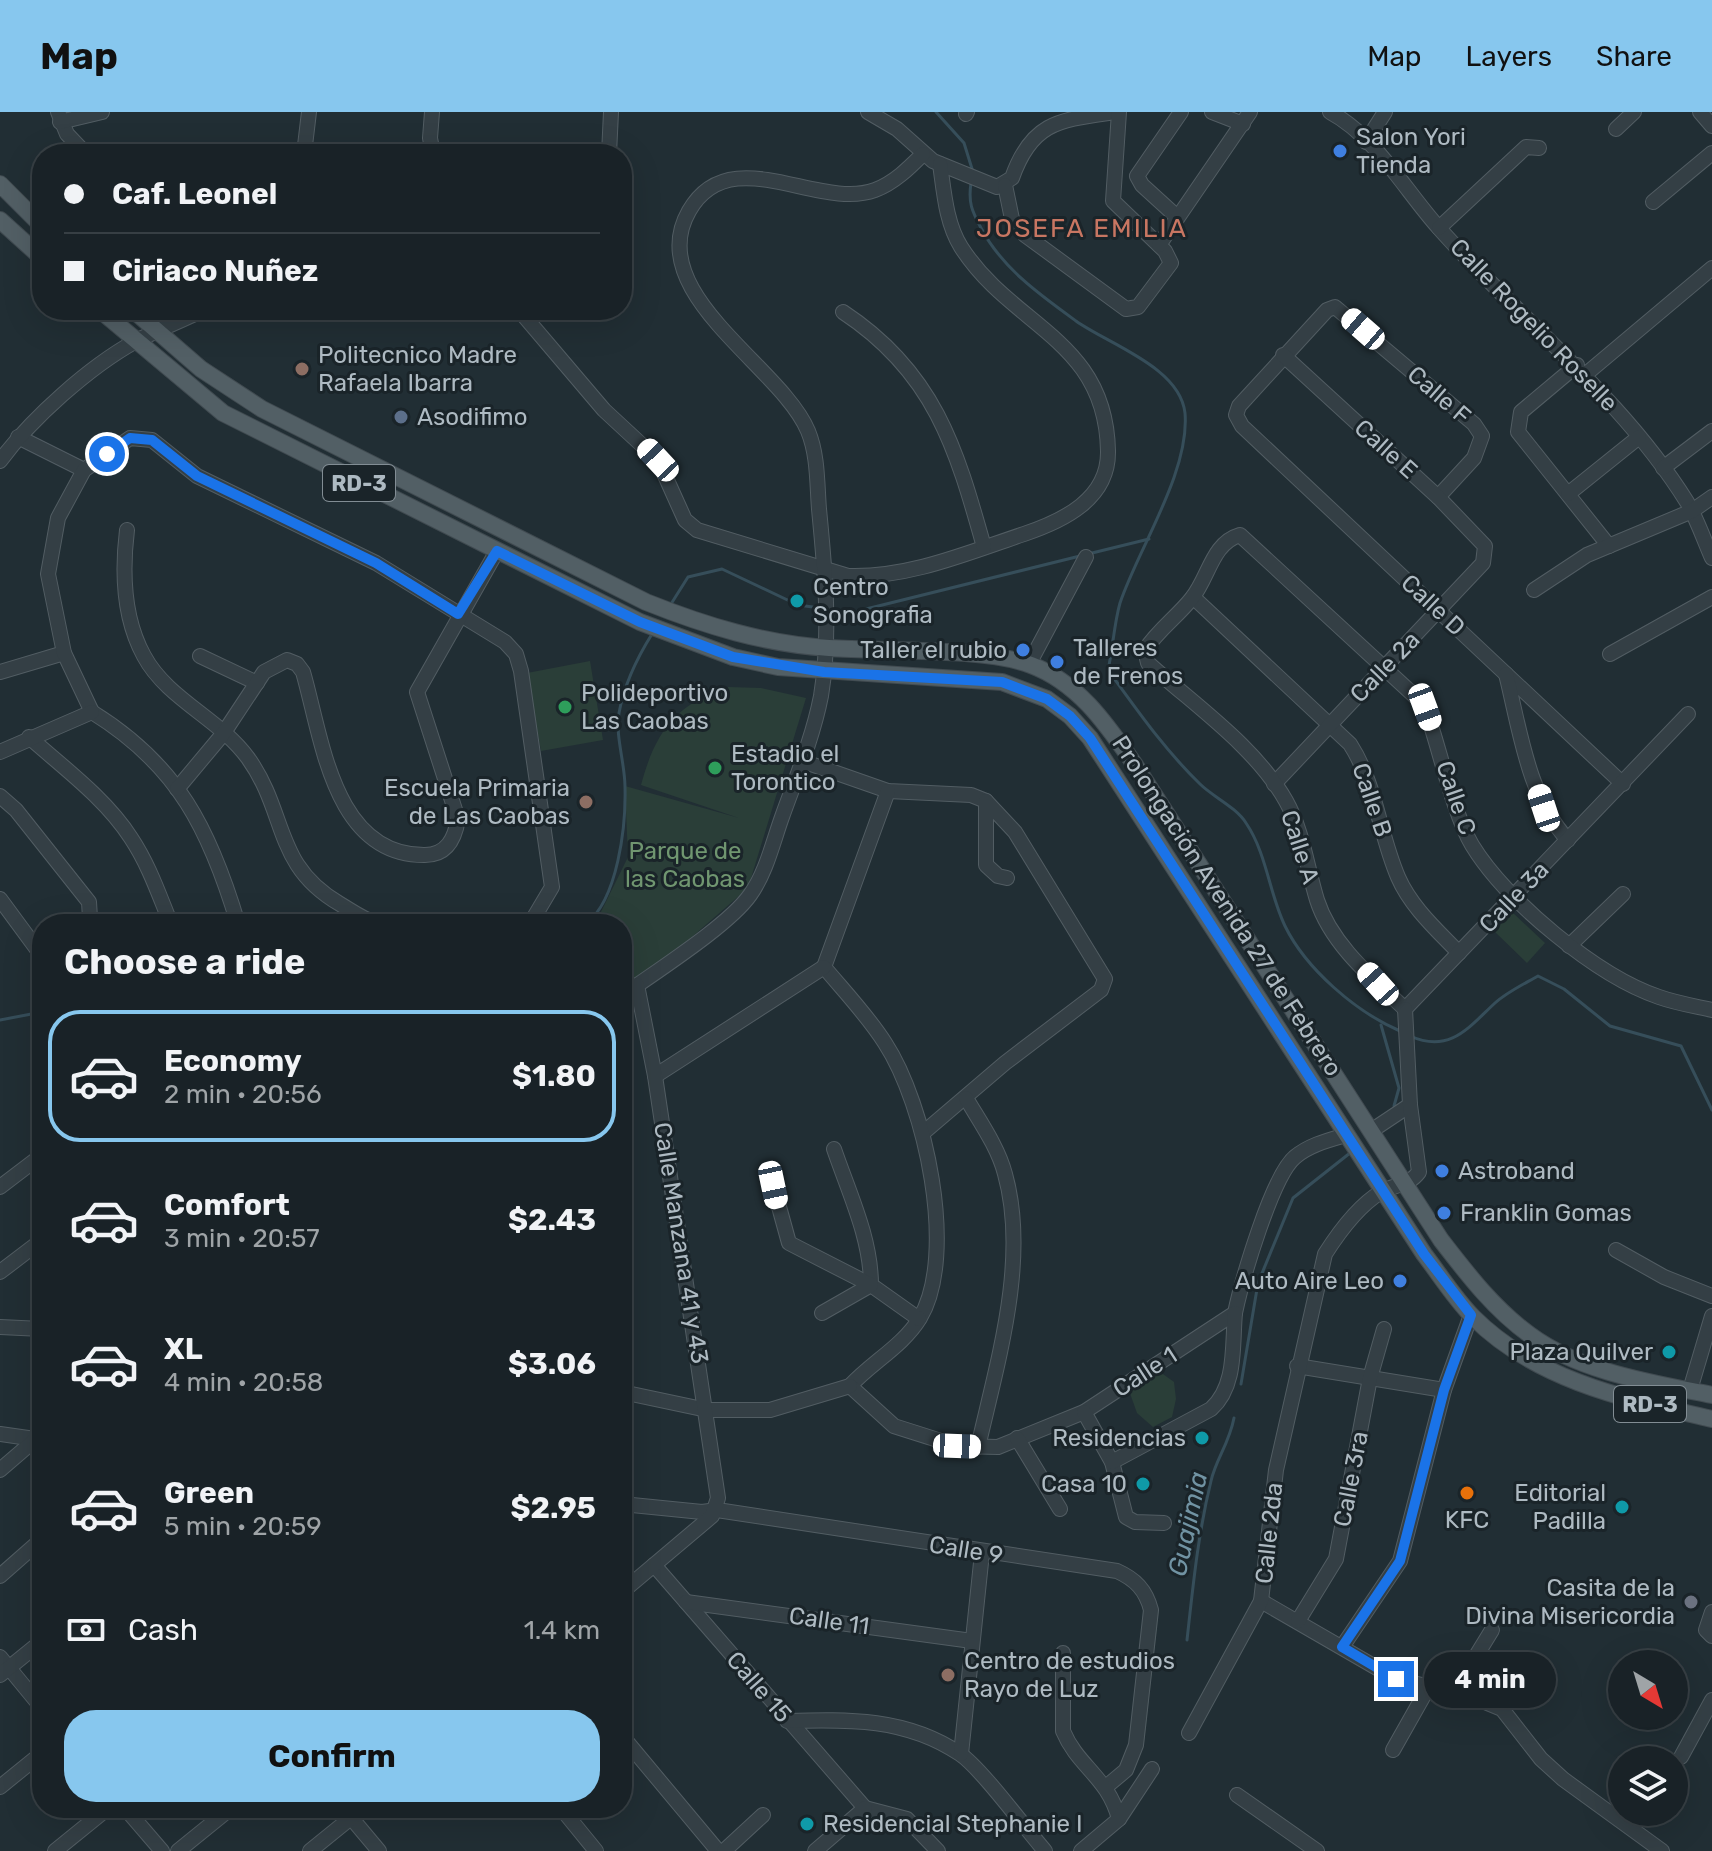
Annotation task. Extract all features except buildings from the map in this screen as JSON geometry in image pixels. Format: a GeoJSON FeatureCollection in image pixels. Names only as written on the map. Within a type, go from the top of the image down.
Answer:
{"type":"FeatureCollection","features":[{"type":"Feature","properties":{"kind":"main road"},"geometry":{"type":"LineString","coordinates":[[0,184],[32,216]]}},
{"type":"Feature","properties":{"kind":"main road"},"geometry":{"type":"LineString","coordinates":[[0,220],[32,249]]}},
{"type":"Feature","properties":{"kind":"main road","name":"Prolongación Avenida 27 de Febrero"},"geometry":{"type":"LineString","coordinates":[[111,320],[223,413],[640,622],[733,657],[824,672],[1002,682],[1047,699],[1070,716],[1090,738],[1424,1254],[1471,1315],[1524,1359],[1588,1388],[1712,1419]]}},
{"type":"Feature","properties":{"kind":"main road","name":"Prolongación Avenida 27 de Febrero"},"geometry":{"type":"LineString","coordinates":[[144,320],[201,369],[262,409],[646,602],[691,620],[774,643],[989,657],[1029,664],[1071,688],[1106,723],[1405,1184],[1474,1283],[1532,1337],[1593,1366],[1704,1392]]}},
{"type":"Feature","properties":{"kind":"street"},"geometry":{"type":"LineString","coordinates":[[79,144],[59,117],[102,112]]}},
{"type":"Feature","properties":{"kind":"street"},"geometry":{"type":"LineString","coordinates":[[305,144],[309,112]]}},
{"type":"Feature","properties":{"kind":"street"},"geometry":{"type":"LineString","coordinates":[[431,144],[432,112]]}},
{"type":"Feature","properties":{"kind":"street"},"geometry":{"type":"LineString","coordinates":[[609,144],[611,112]]}},
{"type":"Feature","properties":{"kind":"street"},"geometry":{"type":"LineString","coordinates":[[868,112],[897,129],[923,154],[940,164],[997,187],[1005,185],[1012,178],[1020,153],[1044,130],[1064,119],[1117,112],[1113,201],[1170,257],[1169,268],[1138,307],[1126,309],[1025,235],[1012,219],[1005,185]]}},
{"type":"Feature","properties":{"kind":"street"},"geometry":{"type":"LineString","coordinates":[[1176,216],[1142,185],[1137,176],[1181,112]]}},
{"type":"Feature","properties":{"kind":"street"},"geometry":{"type":"LineString","coordinates":[[1159,245],[1176,216],[1247,118],[1212,112]]}},
{"type":"Feature","properties":{"kind":"street","name":"Calle Rogelio Roselle"},"geometry":{"type":"LineString","coordinates":[[1330,112],[1366,142],[1439,228],[1527,322],[1582,370],[1663,468],[1707,532],[1712,558]]}},
{"type":"Feature","properties":{"kind":"street"},"geometry":{"type":"LineString","coordinates":[[1366,142],[1385,112]]}},
{"type":"Feature","properties":{"kind":"street"},"geometry":{"type":"LineString","coordinates":[[1616,129],[1634,112]]}},
{"type":"Feature","properties":{"kind":"street"},"geometry":{"type":"LineString","coordinates":[[1700,112],[1712,126]]}},
{"type":"Feature","properties":{"kind":"street"},"geometry":{"type":"LineString","coordinates":[[1439,228],[1526,147],[1533,145],[1539,148]]}},
{"type":"Feature","properties":{"kind":"street"},"geometry":{"type":"LineString","coordinates":[[1653,202],[1712,153]]}},
{"type":"Feature","properties":{"kind":"street"},"geometry":{"type":"LineString","coordinates":[[632,989],[736,911],[758,882],[802,761],[824,672],[826,648],[825,569],[810,434],[795,408],[698,298],[683,262],[680,237],[689,210],[707,191],[730,179],[756,178],[858,193],[891,182],[923,154]]}},
{"type":"Feature","properties":{"kind":"street"},"geometry":{"type":"LineString","coordinates":[[528,320],[604,410],[658,460],[685,520],[712,537],[848,576],[871,577],[922,567],[1053,525],[1081,507],[1102,481],[1109,461],[1108,422],[1097,388],[1083,367],[1010,300],[961,246],[947,212],[940,164]]}},
{"type":"Feature","properties":{"kind":"street"},"geometry":{"type":"LineString","coordinates":[[1609,546],[1518,432],[1517,422],[1521,412],[1582,370],[1712,268]]}},
{"type":"Feature","properties":{"kind":"street","name":"Calle F"},"geometry":{"type":"LineString","coordinates":[[1283,355],[1327,310],[1335,307],[1474,424],[1482,436],[1474,458],[1438,497]]}},
{"type":"Feature","properties":{"kind":"street"},"geometry":{"type":"LineString","coordinates":[[843,312],[887,345],[929,396],[956,456],[984,547]]}},
{"type":"Feature","properties":{"kind":"street"},"geometry":{"type":"LineString","coordinates":[[0,461],[18,437],[101,364],[136,342],[183,320]]}},
{"type":"Feature","properties":{"kind":"street","name":"Calle D"},"geometry":{"type":"LineString","coordinates":[[1283,355],[1239,406],[1236,415],[1242,426],[1623,784]]}},
{"type":"Feature","properties":{"kind":"street","name":"Calle E"},"geometry":{"type":"LineString","coordinates":[[1283,355],[1438,497],[1485,546]]}},
{"type":"Feature","properties":{"kind":"street"},"geometry":{"type":"LineString","coordinates":[[1663,468],[1712,431]]}},
{"type":"Feature","properties":{"kind":"street"},"geometry":{"type":"LineString","coordinates":[[18,437],[84,470]]}},
{"type":"Feature","properties":{"kind":"street"},"geometry":{"type":"LineString","coordinates":[[1568,494],[1639,437]]}},
{"type":"Feature","properties":{"kind":"street"},"geometry":{"type":"LineString","coordinates":[[235,914],[213,847],[177,789],[127,733],[92,712],[64,653],[48,574],[58,518],[84,470],[130,438],[152,440],[197,476],[376,563],[505,642],[516,654],[552,887],[536,914]]}},
{"type":"Feature","properties":{"kind":"street"},"geometry":{"type":"LineString","coordinates":[[1534,590],[1570,565],[1692,511],[1712,497]]}},
{"type":"Feature","properties":{"kind":"street"},"geometry":{"type":"LineString","coordinates":[[127,530],[122,577],[142,653],[155,673],[247,756],[267,790],[290,857],[302,876],[317,891],[355,914]]}},
{"type":"Feature","properties":{"kind":"street","name":"Calle C"},"geometry":{"type":"LineString","coordinates":[[1193,597],[1221,546],[1240,535],[1425,707],[1471,844],[1515,896],[1569,946],[1609,973],[1658,997],[1712,1010]]}},
{"type":"Feature","properties":{"kind":"street","name":"Calle 2a"},"geometry":{"type":"LineString","coordinates":[[1274,784],[1483,563],[1485,546]]}},
{"type":"Feature","properties":{"kind":"street"},"geometry":{"type":"LineString","coordinates":[[177,789],[223,734],[257,683],[273,665],[287,660],[297,664],[303,672],[338,794],[350,816],[370,837],[403,853],[427,856],[444,850],[456,836],[458,819],[417,692],[458,614],[497,551]]}},
{"type":"Feature","properties":{"kind":"street"},"geometry":{"type":"LineString","coordinates":[[1029,664],[1086,557]]}},
{"type":"Feature","properties":{"kind":"street","name":"Calle A"},"geometry":{"type":"LineString","coordinates":[[1193,597],[1145,650],[1148,663],[1245,751],[1274,784],[1287,803],[1326,922],[1338,940],[1405,1015]]}},
{"type":"Feature","properties":{"kind":"street","name":"Calle B"},"geometry":{"type":"LineString","coordinates":[[1193,597],[1329,723],[1362,762],[1398,879],[1414,906],[1459,953]]}},
{"type":"Feature","properties":{"kind":"street"},"geometry":{"type":"LineString","coordinates":[[1610,654],[1712,597]]}},
{"type":"Feature","properties":{"kind":"street"},"geometry":{"type":"LineString","coordinates":[[0,672],[64,653]]}},
{"type":"Feature","properties":{"kind":"street"},"geometry":{"type":"LineString","coordinates":[[200,656],[257,683]]}},
{"type":"Feature","properties":{"kind":"street"},"geometry":{"type":"LineString","coordinates":[[1506,672],[1524,748],[1544,808],[1568,840]]}},
{"type":"Feature","properties":{"kind":"street"},"geometry":{"type":"LineString","coordinates":[[0,752],[92,712]]}},
{"type":"Feature","properties":{"kind":"street","name":"Calle 3a"},"geometry":{"type":"LineString","coordinates":[[1405,1015],[1459,953],[1688,714]]}},
{"type":"Feature","properties":{"kind":"street"},"geometry":{"type":"LineString","coordinates":[[29,737],[97,798],[131,837],[154,880],[167,914]]}},
{"type":"Feature","properties":{"kind":"street"},"geometry":{"type":"LineString","coordinates":[[802,761],[888,791],[971,795],[986,801],[1015,832],[1103,972],[1105,985],[923,1133]]}},
{"type":"Feature","properties":{"kind":"street"},"geometry":{"type":"LineString","coordinates":[[655,1076],[824,967],[888,791]]}},
{"type":"Feature","properties":{"kind":"street"},"geometry":{"type":"LineString","coordinates":[[0,796],[16,810],[89,902],[90,914]]}},
{"type":"Feature","properties":{"kind":"street"},"geometry":{"type":"LineString","coordinates":[[986,801],[986,865],[988,870],[1007,878]]}},
{"type":"Feature","properties":{"kind":"street"},"geometry":{"type":"LineString","coordinates":[[1569,946],[1623,894]]}},
{"type":"Feature","properties":{"kind":"street"},"geometry":{"type":"LineString","coordinates":[[0,899],[32,940]]}},
{"type":"Feature","properties":{"kind":"street"},"geometry":{"type":"LineString","coordinates":[[632,1394],[707,1410],[790,1407],[822,1393],[850,1386],[871,1364],[910,1334],[933,1288],[938,1251],[923,1133],[886,1044],[824,967]]}},
{"type":"Feature","properties":{"kind":"street","name":"Calle Manzana 41 y 43"},"geometry":{"type":"LineString","coordinates":[[637,985],[655,1076],[707,1410],[718,1484],[717,1510]]}},
{"type":"Feature","properties":{"kind":"street"},"geometry":{"type":"LineString","coordinates":[[1405,1015],[1410,1105],[1419,1172],[1405,1184],[1384,1191],[1338,1234],[1325,1254],[1297,1366],[1444,1390]]}},
{"type":"Feature","properties":{"kind":"street"},"geometry":{"type":"LineString","coordinates":[[966,1098],[1000,1158],[1006,1177],[1012,1239],[1010,1284],[998,1365],[978,1447]]}},
{"type":"Feature","properties":{"kind":"street"},"geometry":{"type":"LineString","coordinates":[[1371,1131],[1410,1105]]}},
{"type":"Feature","properties":{"kind":"street"},"geometry":{"type":"LineString","coordinates":[[1112,1462],[1211,1409],[1222,1400],[1230,1375],[1235,1313],[1254,1245],[1285,1169],[1292,1159],[1312,1146],[1346,1135]]}},
{"type":"Feature","properties":{"kind":"street"},"geometry":{"type":"LineString","coordinates":[[834,1149],[865,1236],[871,1261],[871,1285]]}},
{"type":"Feature","properties":{"kind":"street"},"geometry":{"type":"LineString","coordinates":[[0,1187],[32,1163]]}},
{"type":"Feature","properties":{"kind":"street"},"geometry":{"type":"LineString","coordinates":[[773,1185],[789,1243],[871,1285],[919,1319]]}},
{"type":"Feature","properties":{"kind":"street"},"geometry":{"type":"LineString","coordinates":[[0,1272],[32,1248]]}},
{"type":"Feature","properties":{"kind":"street"},"geometry":{"type":"LineString","coordinates":[[1616,1250],[1664,1277],[1712,1296]]}},
{"type":"Feature","properties":{"kind":"street"},"geometry":{"type":"LineString","coordinates":[[822,1313],[871,1285]]}},
{"type":"Feature","properties":{"kind":"street","name":"Calle 1"},"geometry":{"type":"LineString","coordinates":[[850,1386],[894,1426],[957,1446],[998,1447],[1084,1412],[1235,1313]]}},
{"type":"Feature","properties":{"kind":"street"},"geometry":{"type":"LineString","coordinates":[[1342,1647],[1400,1561],[1444,1390],[1471,1315]]}},
{"type":"Feature","properties":{"kind":"street"},"geometry":{"type":"LineString","coordinates":[[1704,1392],[1712,1316]]}},
{"type":"Feature","properties":{"kind":"street"},"geometry":{"type":"LineString","coordinates":[[0,1327],[32,1329]]}},
{"type":"Feature","properties":{"kind":"street","name":"Calle 3ra"},"geometry":{"type":"LineString","coordinates":[[1298,1621],[1336,1559],[1370,1378],[1384,1329]]}},
{"type":"Feature","properties":{"kind":"street","name":"Calle 2da"},"geometry":{"type":"LineString","coordinates":[[1189,1733],[1261,1601],[1276,1470],[1297,1366]]}},
{"type":"Feature","properties":{"kind":"street"},"geometry":{"type":"LineString","coordinates":[[1084,1412],[1112,1462],[1126,1517],[1135,1522],[1164,1523]]}},
{"type":"Feature","properties":{"kind":"street"},"geometry":{"type":"LineString","coordinates":[[0,1434],[32,1440]]}},
{"type":"Feature","properties":{"kind":"street"},"geometry":{"type":"LineString","coordinates":[[1017,1438],[1060,1509]]}},
{"type":"Feature","properties":{"kind":"street"},"geometry":{"type":"LineString","coordinates":[[0,1470],[32,1448]]}},
{"type":"Feature","properties":{"kind":"street","name":"Calle 9"},"geometry":{"type":"LineString","coordinates":[[632,1505],[702,1512],[717,1510],[982,1553],[1117,1571],[1128,1576],[1148,1596],[1151,1610],[1134,1750],[1126,1770],[1107,1786]]}},
{"type":"Feature","properties":{"kind":"street"},"geometry":{"type":"LineString","coordinates":[[632,1584],[717,1510]]}},
{"type":"Feature","properties":{"kind":"street"},"geometry":{"type":"LineString","coordinates":[[0,1576],[32,1548]]}},
{"type":"Feature","properties":{"kind":"street"},"geometry":{"type":"LineString","coordinates":[[961,1754],[982,1553]]}},
{"type":"Feature","properties":{"kind":"street","name":"Calle 15"},"geometry":{"type":"LineString","coordinates":[[654,1565],[865,1808]]}},
{"type":"Feature","properties":{"kind":"street"},"geometry":{"type":"LineString","coordinates":[[1261,1601],[1396,1679],[1454,1692],[1502,1709],[1541,1759],[1563,1779],[1662,1851]]}},
{"type":"Feature","properties":{"kind":"street","name":"Calle 11"},"geometry":{"type":"LineString","coordinates":[[686,1602],[972,1641]]}},
{"type":"Feature","properties":{"kind":"street"},"geometry":{"type":"LineString","coordinates":[[1709,1633],[1712,1612]]}},
{"type":"Feature","properties":{"kind":"street"},"geometry":{"type":"LineString","coordinates":[[1454,1692],[1492,1630]]}},
{"type":"Feature","properties":{"kind":"street"},"geometry":{"type":"LineString","coordinates":[[32,1648],[3,1667],[32,1697]]}},
{"type":"Feature","properties":{"kind":"street"},"geometry":{"type":"LineString","coordinates":[[1063,1653],[1063,1731],[1068,1743],[1107,1786],[1119,1819]]}},
{"type":"Feature","properties":{"kind":"street"},"geometry":{"type":"LineString","coordinates":[[1393,1750],[1428,1688]]}},
{"type":"Feature","properties":{"kind":"street"},"geometry":{"type":"LineString","coordinates":[[1687,1746],[1712,1700]]}},
{"type":"Feature","properties":{"kind":"street"},"geometry":{"type":"LineString","coordinates":[[787,1721],[862,1719],[906,1729],[961,1754],[1045,1851]]}},
{"type":"Feature","properties":{"kind":"street"},"geometry":{"type":"LineString","coordinates":[[632,1748],[718,1851]]}},
{"type":"Feature","properties":{"kind":"street"},"geometry":{"type":"LineString","coordinates":[[0,1787],[32,1761]]}},
{"type":"Feature","properties":{"kind":"street"},"geometry":{"type":"LineString","coordinates":[[1081,1851],[1119,1819],[1152,1769]]}},
{"type":"Feature","properties":{"kind":"street"},"geometry":{"type":"LineString","coordinates":[[1237,1795],[1317,1851]]}},
{"type":"Feature","properties":{"kind":"street"},"geometry":{"type":"LineString","coordinates":[[816,1851],[865,1808],[907,1819],[938,1851]]}},
{"type":"Feature","properties":{"kind":"street"},"geometry":{"type":"LineString","coordinates":[[724,1851],[763,1815]]}},
{"type":"Feature","properties":{"kind":"street"},"geometry":{"type":"LineString","coordinates":[[55,1851],[96,1818]]}},
{"type":"Feature","properties":{"kind":"street"},"geometry":{"type":"LineString","coordinates":[[134,1818],[162,1851]]}},
{"type":"Feature","properties":{"kind":"street"},"geometry":{"type":"LineString","coordinates":[[178,1851],[219,1818]]}},
{"type":"Feature","properties":{"kind":"street"},"geometry":{"type":"LineString","coordinates":[[310,1851],[345,1818]]}},
{"type":"Feature","properties":{"kind":"street"},"geometry":{"type":"LineString","coordinates":[[357,1818],[379,1851]]}},
{"type":"Feature","properties":{"kind":"street"},"geometry":{"type":"LineString","coordinates":[[569,1818],[596,1851]]}},
{"type":"Feature","properties":{"kind":"green space","name":"Polideportivo Las Caobas"},"geometry":{"type":"Polygon","coordinates":[[[590,661],[603,740],[541,751],[527,673],[590,661]]]}},
{"type":"Feature","properties":{"kind":"green space","name":"Parque de las Caobas"},"geometry":{"type":"Polygon","coordinates":[[[728,687],[761,688],[806,698],[748,888],[632,986],[632,914],[600,914],[628,857],[625,786],[739,818],[641,785],[653,750],[670,723],[694,702],[728,687]]]}},
{"type":"Feature","properties":{"kind":"green space"},"geometry":{"type":"Polygon","coordinates":[[[1512,912],[1545,943],[1527,963],[1494,931],[1512,912]]]}},
{"type":"Feature","properties":{"kind":"green space"},"geometry":{"type":"Polygon","coordinates":[[[1153,1367],[1174,1382],[1176,1399],[1172,1417],[1153,1427],[1137,1413],[1127,1385],[1153,1367]]]}},
{"type":"Feature","properties":{"kind":"waterway"},"geometry":{"type":"LineString","coordinates":[[936,112],[964,143],[973,172]]}},
{"type":"Feature","properties":{"kind":"waterway"},"geometry":{"type":"LineString","coordinates":[[971,183],[970,202],[975,217],[1011,268],[1076,321],[1157,370],[1180,397],[1185,413],[1179,460],[1161,510],[1120,603],[1108,670],[1175,757],[1200,784],[1246,823],[1259,848],[1285,926],[1306,958],[1350,1001],[1400,1031]]}},
{"type":"Feature","properties":{"kind":"waterway"},"geometry":{"type":"LineString","coordinates":[[1088,554],[1149,539]]}},
{"type":"Feature","properties":{"kind":"waterway"},"geometry":{"type":"LineString","coordinates":[[831,610],[850,613],[1080,556]]}},
{"type":"Feature","properties":{"kind":"waterway"},"geometry":{"type":"LineString","coordinates":[[671,604],[688,577],[722,569],[798,605],[820,608]]}},
{"type":"Feature","properties":{"kind":"waterway"},"geometry":{"type":"LineString","coordinates":[[596,914],[613,880],[622,841],[625,778],[618,731],[619,713],[632,672],[652,634]]}},
{"type":"Feature","properties":{"kind":"waterway"},"geometry":{"type":"LineString","coordinates":[[1410,1036],[1424,1041],[1448,1040],[1467,1029],[1500,999],[1538,976],[1564,989],[1610,1026],[1681,1046],[1712,1110]]}},
{"type":"Feature","properties":{"kind":"waterway"},"geometry":{"type":"LineString","coordinates":[[0,1020],[32,1014]]}},
{"type":"Feature","properties":{"kind":"waterway","name":"Guajimia"},"geometry":{"type":"LineString","coordinates":[[1381,1025],[1399,1088],[1394,1106]]}},
{"type":"Feature","properties":{"kind":"waterway","name":"Guajimia"},"geometry":{"type":"LineString","coordinates":[[1241,1384],[1258,1283],[1293,1198],[1350,1153]]}},
{"type":"Feature","properties":{"kind":"waterway","name":"Guajimia"},"geometry":{"type":"LineString","coordinates":[[1187,1640],[1206,1501],[1234,1418]]}},
{"type":"Feature","properties":{"kind":"place","name":"Salon Yori Tienda"},"geometry":{"type":"Point","coordinates":[1340,151]}},
{"type":"Feature","properties":{"kind":"place","name":"Politecnico Madre Rafaela Ibarra"},"geometry":{"type":"Point","coordinates":[302,369]}},
{"type":"Feature","properties":{"kind":"place","name":"Asodifimo"},"geometry":{"type":"Point","coordinates":[401,417]}},
{"type":"Feature","properties":{"kind":"place","name":"Centro Sonografia"},"geometry":{"type":"Point","coordinates":[797,601]}},
{"type":"Feature","properties":{"kind":"place","name":"Taller el rubio"},"geometry":{"type":"Point","coordinates":[1023,650]}},
{"type":"Feature","properties":{"kind":"place","name":"Talleres de Frenos"},"geometry":{"type":"Point","coordinates":[1057,662]}},
{"type":"Feature","properties":{"kind":"place","name":"Polideportivo Las Caobas"},"geometry":{"type":"Point","coordinates":[565,707]}},
{"type":"Feature","properties":{"kind":"place","name":"Estadio el Torontico"},"geometry":{"type":"Point","coordinates":[715,768]}},
{"type":"Feature","properties":{"kind":"place","name":"Escuela Primaria de Las Caobas"},"geometry":{"type":"Point","coordinates":[586,802]}},
{"type":"Feature","properties":{"kind":"place","name":"Astroband"},"geometry":{"type":"Point","coordinates":[1442,1171]}},
{"type":"Feature","properties":{"kind":"place","name":"Franklin Gomas"},"geometry":{"type":"Point","coordinates":[1444,1213]}},
{"type":"Feature","properties":{"kind":"place","name":"Auto Aire Leo"},"geometry":{"type":"Point","coordinates":[1400,1281]}},
{"type":"Feature","properties":{"kind":"place","name":"Plaza Quilver"},"geometry":{"type":"Point","coordinates":[1669,1352]}},
{"type":"Feature","properties":{"kind":"place","name":"Residencias"},"geometry":{"type":"Point","coordinates":[1202,1438]}},
{"type":"Feature","properties":{"kind":"place","name":"Casa 10"},"geometry":{"type":"Point","coordinates":[1143,1484]}},
{"type":"Feature","properties":{"kind":"place","name":"KFC"},"geometry":{"type":"Point","coordinates":[1467,1493]}},
{"type":"Feature","properties":{"kind":"place","name":"Editorial Padilla"},"geometry":{"type":"Point","coordinates":[1622,1507]}},
{"type":"Feature","properties":{"kind":"place","name":"Casita de la Divina Misericordia"},"geometry":{"type":"Point","coordinates":[1691,1602]}},
{"type":"Feature","properties":{"kind":"place","name":"Centro de estudios Rayo de Luz"},"geometry":{"type":"Point","coordinates":[948,1675]}},
{"type":"Feature","properties":{"kind":"place","name":"Residencial Stephanie I"},"geometry":{"type":"Point","coordinates":[807,1824]}},
{"type":"Feature","properties":{"kind":"district","name":"JOSEFA EMILIA"},"geometry":{"type":"Point","coordinates":[1082,228]}},
{"type":"Feature","properties":{"kind":"route"},"geometry":{"type":"LineString","coordinates":[[107,454],[130,438],[141,436],[152,440],[197,476],[376,563],[458,614],[497,551],[640,622],[733,657],[778,667],[824,672],[1002,682],[1027,689],[1070,716],[1090,738],[1424,1254],[1471,1315],[1462,1332],[1444,1390],[1400,1561],[1342,1647],[1396,1679]]}}]}
